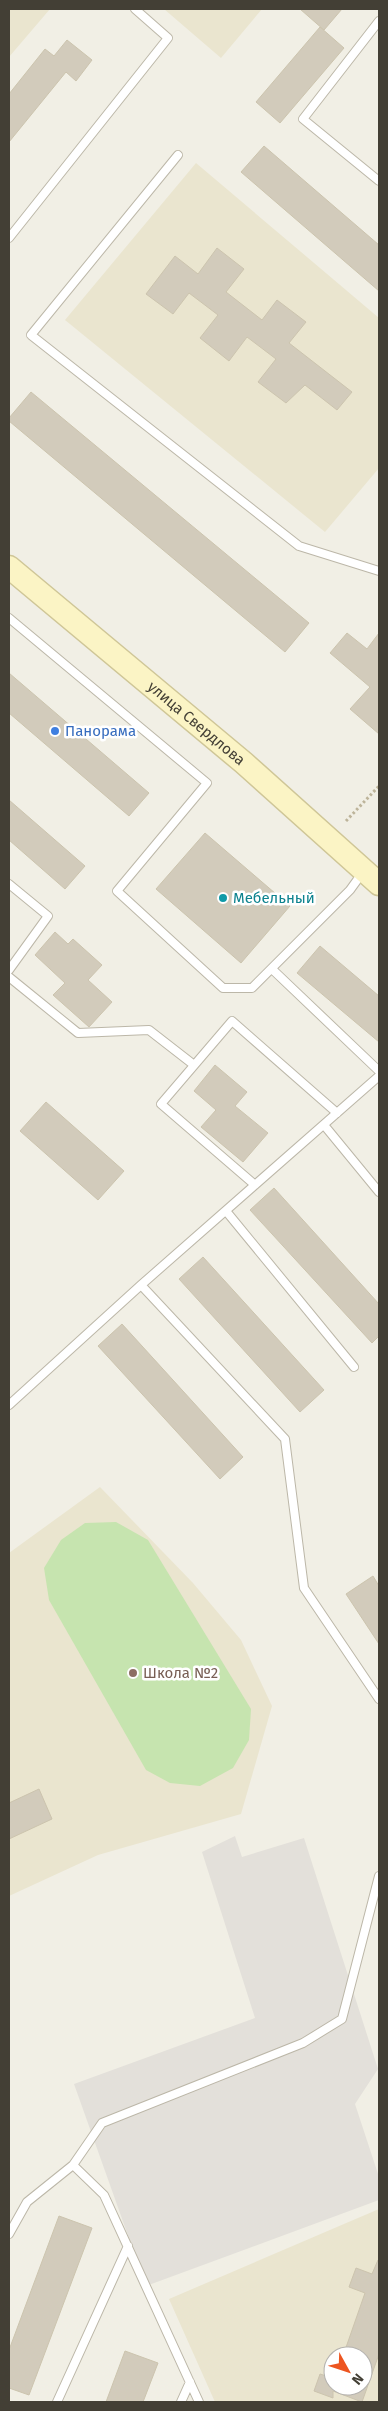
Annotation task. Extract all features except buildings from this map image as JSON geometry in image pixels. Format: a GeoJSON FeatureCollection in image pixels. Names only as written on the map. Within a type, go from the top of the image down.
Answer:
{"type":"FeatureCollection","features":[{"type":"Feature","properties":{"kind":"main road","name":"улица Свердлова"},"geometry":{"type":"LineString","coordinates":[[9,567],[244,763],[372,877]]}},
{"type":"Feature","properties":{"kind":"lane"},"geometry":{"type":"LineString","coordinates":[[9,238],[168,38],[135,9]]}},
{"type":"Feature","properties":{"kind":"lane"},"geometry":{"type":"LineString","coordinates":[[379,21],[303,119],[379,181]]}},
{"type":"Feature","properties":{"kind":"lane"},"geometry":{"type":"LineString","coordinates":[[178,155],[32,335],[300,546],[379,571]]}},
{"type":"Feature","properties":{"kind":"lane"},"geometry":{"type":"LineString","coordinates":[[9,618],[207,783],[117,891],[223,988],[252,988],[273,970],[350,890],[372,877]]}},
{"type":"Feature","properties":{"kind":"lane"},"geometry":{"type":"LineString","coordinates":[[9,884],[48,916],[9,970]]}},
{"type":"Feature","properties":{"kind":"lane"},"geometry":{"type":"LineString","coordinates":[[273,970],[379,1072]]}},
{"type":"Feature","properties":{"kind":"lane"},"geometry":{"type":"LineString","coordinates":[[9,977],[78,1033],[149,1030],[194,1065]]}},
{"type":"Feature","properties":{"kind":"lane"},"geometry":{"type":"LineString","coordinates":[[255,1185],[161,1104],[232,1022],[337,1113]]}},
{"type":"Feature","properties":{"kind":"lane"},"geometry":{"type":"LineString","coordinates":[[9,1405],[142,1284],[379,1076]]}},
{"type":"Feature","properties":{"kind":"lane"},"geometry":{"type":"LineString","coordinates":[[324,1125],[379,1192]]}},
{"type":"Feature","properties":{"kind":"lane"},"geometry":{"type":"LineString","coordinates":[[226,1211],[354,1367]]}},
{"type":"Feature","properties":{"kind":"lane"},"geometry":{"type":"LineString","coordinates":[[142,1284],[285,1439],[304,1588],[379,1699]]}},
{"type":"Feature","properties":{"kind":"lane"},"geometry":{"type":"LineString","coordinates":[[9,2234],[27,2202],[73,2165],[102,2123],[303,2043],[342,2019],[379,1876]]}},
{"type":"Feature","properties":{"kind":"lane"},"geometry":{"type":"LineString","coordinates":[[73,2165],[104,2195],[199,2402]]}},
{"type":"Feature","properties":{"kind":"lane"},"geometry":{"type":"LineString","coordinates":[[57,2402],[128,2246]]}},
{"type":"Feature","properties":{"kind":"lane"},"geometry":{"type":"LineString","coordinates":[[181,2402],[190,2382]]}},
{"type":"Feature","properties":{"kind":"path"},"geometry":{"type":"LineString","coordinates":[[346,821],[379,786]]}},
{"type":"Feature","properties":{"kind":"shaded area"},"geometry":{"type":"Polygon","coordinates":[[[9,9],[50,9],[9,57],[9,9]]]}},
{"type":"Feature","properties":{"kind":"shaded area"},"geometry":{"type":"Polygon","coordinates":[[[164,9],[262,9],[221,58],[164,9]]]}},
{"type":"Feature","properties":{"kind":"shaded area"},"geometry":{"type":"Polygon","coordinates":[[[196,163],[379,318],[379,468],[325,532],[65,320],[196,163]]]}},
{"type":"Feature","properties":{"kind":"shaded area","name":"Школа №2"},"geometry":{"type":"Polygon","coordinates":[[[100,1487],[193,1583],[241,1640],[272,1706],[241,1814],[98,1855],[9,1896],[9,1553],[100,1487]]]}},
{"type":"Feature","properties":{"kind":"shaded area"},"geometry":{"type":"Polygon","coordinates":[[[235,1836],[242,1857],[304,1838],[378,2069],[355,2104],[379,2177],[379,2200],[146,2286],[74,2084],[255,2018],[202,1852],[235,1836]]]}},
{"type":"Feature","properties":{"kind":"shaded area"},"geometry":{"type":"Polygon","coordinates":[[[379,2209],[379,2402],[215,2402],[169,2299],[379,2209]]]}},
{"type":"Feature","properties":{"kind":"green space"},"geometry":{"type":"Polygon","coordinates":[[[116,1522],[148,1540],[251,1709],[249,1740],[233,1768],[200,1786],[170,1783],[146,1770],[49,1600],[44,1568],[61,1540],[85,1523],[116,1522]]]}},
{"type":"Feature","properties":{"kind":"place","name":"Панорама"},"geometry":{"type":"Point","coordinates":[55,731]}},
{"type":"Feature","properties":{"kind":"place","name":"Мебельный"},"geometry":{"type":"Point","coordinates":[223,898]}},
{"type":"Feature","properties":{"kind":"place","name":"Школа №2"},"geometry":{"type":"Point","coordinates":[133,1673]}}]}
